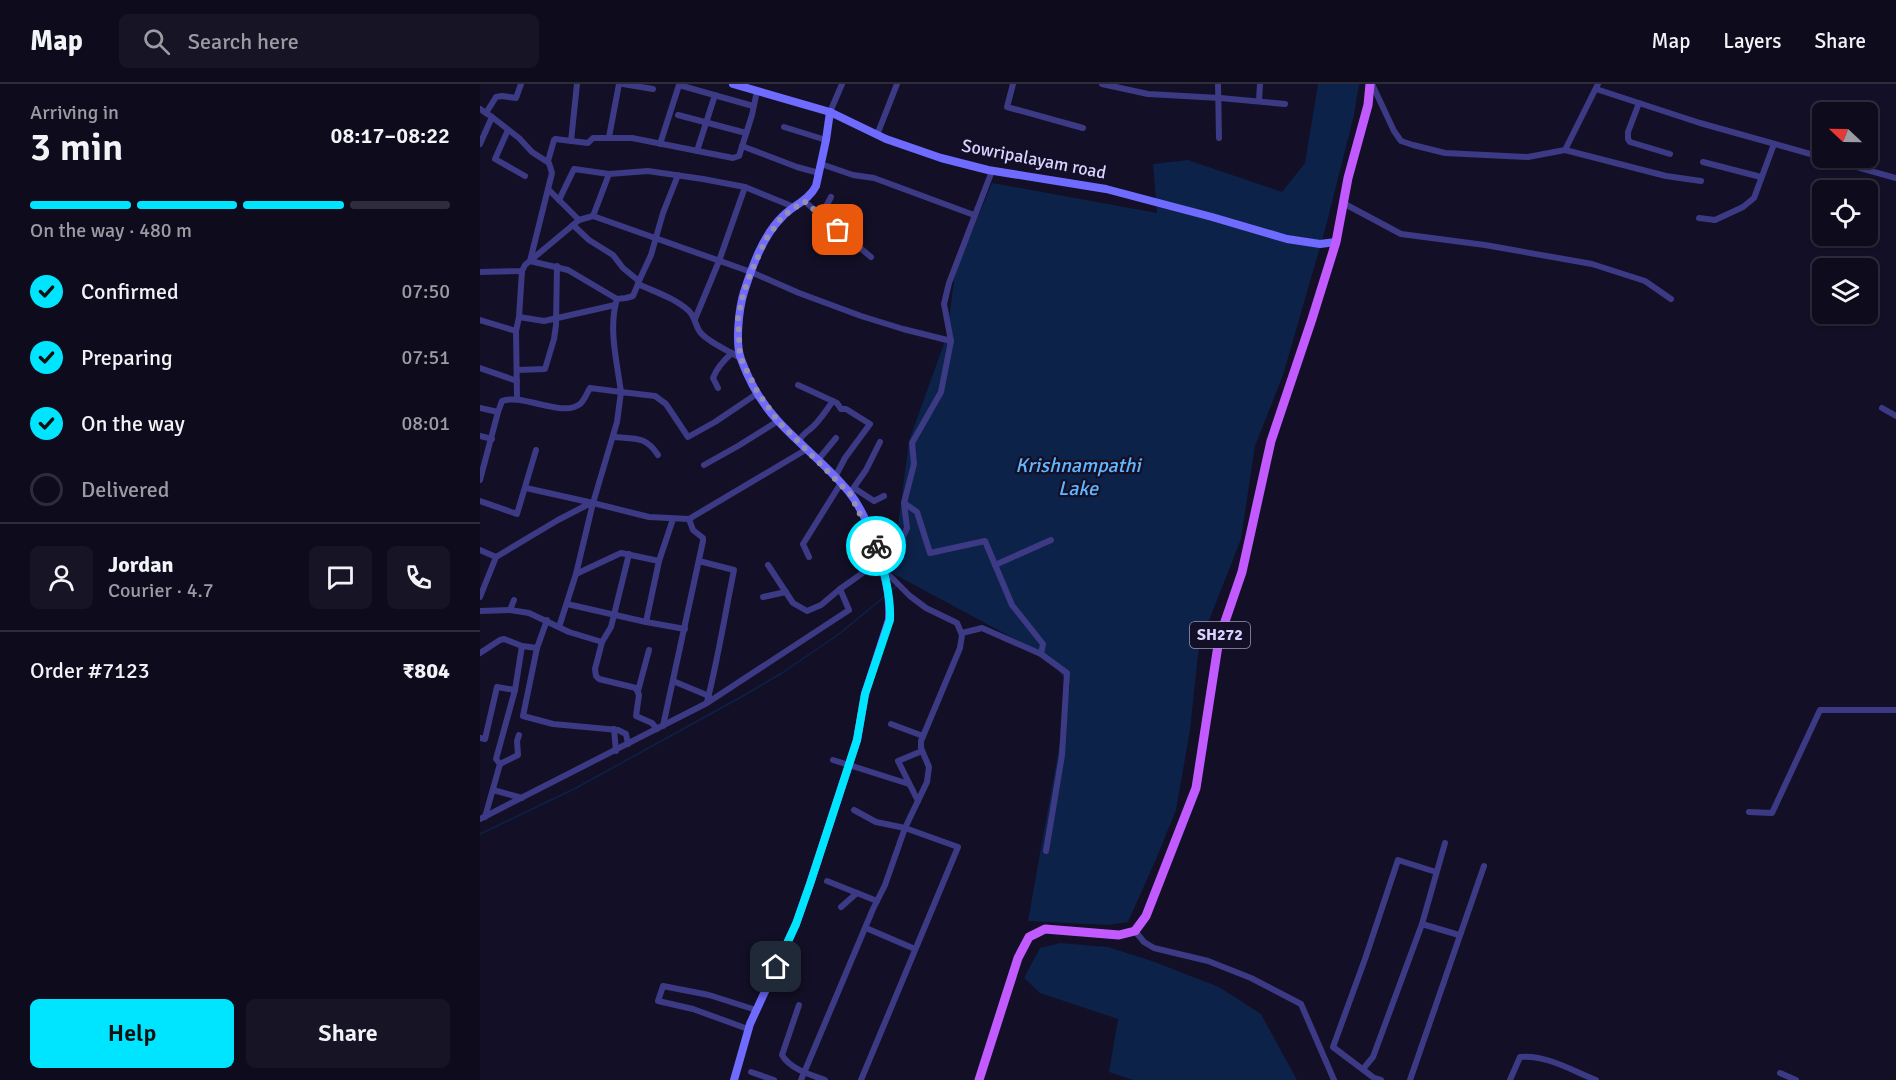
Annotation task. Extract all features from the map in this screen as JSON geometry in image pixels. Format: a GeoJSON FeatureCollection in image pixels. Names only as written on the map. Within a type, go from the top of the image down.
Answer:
{"type":"FeatureCollection","features":[{"type":"Feature","properties":{"kind":"main road","name":"SH272"},"geometry":{"type":"LineString","coordinates":[[1135,931],[1146,916],[1196,788],[1218,639],[1242,573],[1271,441],[1336,243],[1348,178],[1368,105],[1371,84]]}},
{"type":"Feature","properties":{"kind":"main road"},"geometry":{"type":"LineString","coordinates":[[980,1080],[1018,958],[1029,937],[1045,929],[1119,935],[1135,931]]}},
{"type":"Feature","properties":{"kind":"street"},"geometry":{"type":"LineString","coordinates":[[480,144],[486,113],[495,97],[516,98],[521,84]]}},
{"type":"Feature","properties":{"kind":"street"},"geometry":{"type":"LineString","coordinates":[[571,141],[577,84]]}},
{"type":"Feature","properties":{"kind":"street"},"geometry":{"type":"LineString","coordinates":[[609,137],[621,84],[653,89]]}},
{"type":"Feature","properties":{"kind":"street","name":"Sowripalayam road"},"geometry":{"type":"LineString","coordinates":[[733,84],[830,112],[877,135],[941,158],[992,171],[1106,189],[1287,239],[1320,244],[1336,243]]}},
{"type":"Feature","properties":{"kind":"street"},"geometry":{"type":"LineString","coordinates":[[736,355],[738,318],[751,272],[766,239],[782,217],[813,192],[820,169],[830,112],[842,84]]}},
{"type":"Feature","properties":{"kind":"street"},"geometry":{"type":"LineString","coordinates":[[877,135],[897,84]]}},
{"type":"Feature","properties":{"kind":"street"},"geometry":{"type":"LineString","coordinates":[[1013,84],[1006,107],[1083,128]]}},
{"type":"Feature","properties":{"kind":"street"},"geometry":{"type":"LineString","coordinates":[[1102,84],[1148,94],[1285,104]]}},
{"type":"Feature","properties":{"kind":"street"},"geometry":{"type":"LineString","coordinates":[[1218,84],[1219,138]]}},
{"type":"Feature","properties":{"kind":"street"},"geometry":{"type":"LineString","coordinates":[[1259,101],[1260,84]]}},
{"type":"Feature","properties":{"kind":"street"},"geometry":{"type":"LineString","coordinates":[[1371,84],[1394,131],[1401,141],[1413,146],[1445,153],[1528,157],[1565,150],[1666,176],[1701,181]]}},
{"type":"Feature","properties":{"kind":"street"},"geometry":{"type":"LineString","coordinates":[[660,144],[679,85],[753,106]]}},
{"type":"Feature","properties":{"kind":"street"},"geometry":{"type":"LineString","coordinates":[[1565,150],[1597,86],[1639,103],[1700,123],[1896,178]]}},
{"type":"Feature","properties":{"kind":"street"},"geometry":{"type":"LineString","coordinates":[[530,261],[552,174],[548,161],[555,139],[588,143],[593,138],[632,138],[733,158],[739,156],[757,91]]}},
{"type":"Feature","properties":{"kind":"street"},"geometry":{"type":"LineString","coordinates":[[697,151],[715,94]]}},
{"type":"Feature","properties":{"kind":"street"},"geometry":{"type":"LineString","coordinates":[[1639,103],[1628,132],[1628,139],[1630,142],[1670,154]]}},
{"type":"Feature","properties":{"kind":"street"},"geometry":{"type":"LineString","coordinates":[[486,113],[519,138],[532,152],[548,161]]}},
{"type":"Feature","properties":{"kind":"street"},"geometry":{"type":"LineString","coordinates":[[678,115],[746,133]]}},
{"type":"Feature","properties":{"kind":"street"},"geometry":{"type":"LineString","coordinates":[[784,127],[826,140]]}},
{"type":"Feature","properties":{"kind":"street"},"geometry":{"type":"LineString","coordinates":[[508,130],[495,159],[525,176]]}},
{"type":"Feature","properties":{"kind":"street"},"geometry":{"type":"LineString","coordinates":[[1699,218],[1715,220],[1743,207],[1755,198],[1774,144]]}},
{"type":"Feature","properties":{"kind":"street"},"geometry":{"type":"LineString","coordinates":[[742,146],[797,167],[874,178],[974,215]]}},
{"type":"Feature","properties":{"kind":"street"},"geometry":{"type":"LineString","coordinates":[[1703,162],[1761,177]]}},
{"type":"Feature","properties":{"kind":"street"},"geometry":{"type":"LineString","coordinates":[[559,200],[574,169],[609,174],[648,171],[745,187],[794,207]]}},
{"type":"Feature","properties":{"kind":"street"},"geometry":{"type":"LineString","coordinates":[[768,565],[793,603],[807,611],[821,605],[840,589],[885,572],[908,528],[904,504],[914,464],[912,443],[941,392],[951,341],[944,304],[954,267],[992,171]]}},
{"type":"Feature","properties":{"kind":"street"},"geometry":{"type":"LineString","coordinates":[[593,216],[609,174]]}},
{"type":"Feature","properties":{"kind":"street"},"geometry":{"type":"LineString","coordinates":[[519,317],[544,321],[633,296],[678,175]]}},
{"type":"Feature","properties":{"kind":"street"},"geometry":{"type":"LineString","coordinates":[[695,319],[745,187]]}},
{"type":"Feature","properties":{"kind":"street"},"geometry":{"type":"LineString","coordinates":[[548,189],[589,240],[613,255],[623,268],[639,282],[679,303],[695,319],[699,331],[736,355],[758,393],[778,421],[838,480],[852,491],[874,501],[884,496]]}},
{"type":"Feature","properties":{"kind":"street"},"geometry":{"type":"LineString","coordinates":[[821,216],[831,197]]}},
{"type":"Feature","properties":{"kind":"street"},"geometry":{"type":"LineString","coordinates":[[804,201],[871,257]]}},
{"type":"Feature","properties":{"kind":"street"},"geometry":{"type":"LineString","coordinates":[[1343,202],[1401,234],[1485,245],[1592,264],[1645,281],[1671,299]]}},
{"type":"Feature","properties":{"kind":"street"},"geometry":{"type":"LineString","coordinates":[[517,399],[516,331],[522,271],[525,265],[576,222],[593,216],[751,272],[861,316],[951,341]]}},
{"type":"Feature","properties":{"kind":"street"},"geometry":{"type":"LineString","coordinates":[[530,261],[568,270],[616,302]]}},
{"type":"Feature","properties":{"kind":"street"},"geometry":{"type":"LineString","coordinates":[[517,369],[545,369],[554,339],[556,266]]}},
{"type":"Feature","properties":{"kind":"street"},"geometry":{"type":"LineString","coordinates":[[480,272],[522,271]]}},
{"type":"Feature","properties":{"kind":"street"},"geometry":{"type":"LineString","coordinates":[[560,627],[617,422],[621,392],[614,338],[616,302]]}},
{"type":"Feature","properties":{"kind":"street"},"geometry":{"type":"LineString","coordinates":[[480,320],[516,331]]}},
{"type":"Feature","properties":{"kind":"street"},"geometry":{"type":"LineString","coordinates":[[718,388],[713,378],[715,373],[723,362],[736,355]]}},
{"type":"Feature","properties":{"kind":"street"},"geometry":{"type":"LineString","coordinates":[[480,368],[517,381]]}},
{"type":"Feature","properties":{"kind":"street"},"geometry":{"type":"LineString","coordinates":[[798,385],[837,403],[841,409],[846,409],[870,424],[845,458],[838,480],[803,544],[809,557]]}},
{"type":"Feature","properties":{"kind":"street"},"geometry":{"type":"LineString","coordinates":[[480,480],[502,401],[517,399],[544,406],[569,408],[578,406],[590,388],[655,396],[666,404],[688,437],[758,393]]}},
{"type":"Feature","properties":{"kind":"street"},"geometry":{"type":"LineString","coordinates":[[799,441],[832,401]]}},
{"type":"Feature","properties":{"kind":"street"},"geometry":{"type":"LineString","coordinates":[[480,408],[498,412]]}},
{"type":"Feature","properties":{"kind":"street"},"geometry":{"type":"LineString","coordinates":[[1882,408],[1896,416]]}},
{"type":"Feature","properties":{"kind":"street"},"geometry":{"type":"LineString","coordinates":[[704,465],[738,447],[778,421]]}},
{"type":"Feature","properties":{"kind":"street"},"geometry":{"type":"LineString","coordinates":[[480,436],[492,439]]}},
{"type":"Feature","properties":{"kind":"street"},"geometry":{"type":"LineString","coordinates":[[613,437],[637,438],[651,444],[658,455]]}},
{"type":"Feature","properties":{"kind":"street"},"geometry":{"type":"LineString","coordinates":[[818,460],[836,438]]}},
{"type":"Feature","properties":{"kind":"street"},"geometry":{"type":"LineString","coordinates":[[852,491],[880,442]]}},
{"type":"Feature","properties":{"kind":"street"},"geometry":{"type":"LineString","coordinates":[[526,488],[649,517],[689,519],[807,449]]}},
{"type":"Feature","properties":{"kind":"street"},"geometry":{"type":"LineString","coordinates":[[480,501],[518,514],[536,450]]}},
{"type":"Feature","properties":{"kind":"street"},"geometry":{"type":"LineString","coordinates":[[734,1080],[748,1029],[796,924],[849,766],[857,740],[865,694],[890,620],[885,572],[852,491]]}},
{"type":"Feature","properties":{"kind":"street"},"geometry":{"type":"LineString","coordinates":[[480,597],[496,557],[593,503]]}},
{"type":"Feature","properties":{"kind":"street"},"geometry":{"type":"LineString","coordinates":[[904,504],[917,512],[930,553],[985,541],[1012,604],[1043,644],[1041,654]]}},
{"type":"Feature","properties":{"kind":"street"},"geometry":{"type":"LineString","coordinates":[[646,622],[659,561],[673,519]]}},
{"type":"Feature","properties":{"kind":"street"},"geometry":{"type":"LineString","coordinates":[[660,728],[685,629],[703,538],[693,530],[689,519]]}},
{"type":"Feature","properties":{"kind":"street"},"geometry":{"type":"LineString","coordinates":[[995,565],[1051,540]]}},
{"type":"Feature","properties":{"kind":"street"},"geometry":{"type":"LineString","coordinates":[[480,550],[496,557]]}},
{"type":"Feature","properties":{"kind":"street"},"geometry":{"type":"LineString","coordinates":[[576,574],[621,552],[659,561]]}},
{"type":"Feature","properties":{"kind":"street"},"geometry":{"type":"LineString","coordinates":[[629,554],[615,615],[602,642],[596,676],[599,679],[631,686],[638,692]]}},
{"type":"Feature","properties":{"kind":"street"},"geometry":{"type":"LineString","coordinates":[[699,561],[734,570],[708,699]]}},
{"type":"Feature","properties":{"kind":"street"},"geometry":{"type":"LineString","coordinates":[[801,1080],[899,849],[905,828],[927,782],[929,767],[922,751],[921,741],[960,648],[962,633],[957,623],[926,608],[885,572]]}},
{"type":"Feature","properties":{"kind":"street"},"geometry":{"type":"LineString","coordinates":[[483,818],[660,728],[849,610],[840,589]]}},
{"type":"Feature","properties":{"kind":"street"},"geometry":{"type":"LineString","coordinates":[[764,597],[786,592]]}},
{"type":"Feature","properties":{"kind":"street"},"geometry":{"type":"LineString","coordinates":[[510,610],[514,600]]}},
{"type":"Feature","properties":{"kind":"street"},"geometry":{"type":"LineString","coordinates":[[567,604],[685,629]]}},
{"type":"Feature","properties":{"kind":"street"},"geometry":{"type":"LineString","coordinates":[[480,611],[510,610],[529,613],[569,632],[602,642]]}},
{"type":"Feature","properties":{"kind":"street"},"geometry":{"type":"LineString","coordinates":[[547,620],[537,648],[523,716],[553,724],[614,729],[626,734],[628,744]]}},
{"type":"Feature","properties":{"kind":"street"},"geometry":{"type":"LineString","coordinates":[[962,633],[982,628],[1041,654],[1067,673],[1062,755],[1046,851]]}},
{"type":"Feature","properties":{"kind":"street"},"geometry":{"type":"LineString","coordinates":[[480,653],[504,639],[522,646],[537,648]]}},
{"type":"Feature","properties":{"kind":"street"},"geometry":{"type":"LineString","coordinates":[[500,764],[496,759],[514,690],[522,646]]}},
{"type":"Feature","properties":{"kind":"street"},"geometry":{"type":"LineString","coordinates":[[649,650],[638,692],[636,716],[660,728]]}},
{"type":"Feature","properties":{"kind":"street"},"geometry":{"type":"LineString","coordinates":[[673,681],[708,699]]}},
{"type":"Feature","properties":{"kind":"street"},"geometry":{"type":"LineString","coordinates":[[480,738],[485,739],[497,687],[514,690]]}},
{"type":"Feature","properties":{"kind":"street"},"geometry":{"type":"LineString","coordinates":[[1749,812],[1772,813],[1820,710],[1896,710]]}},
{"type":"Feature","properties":{"kind":"street"},"geometry":{"type":"LineString","coordinates":[[891,724],[923,736]]}},
{"type":"Feature","properties":{"kind":"street"},"geometry":{"type":"LineString","coordinates":[[614,729],[615,751]]}},
{"type":"Feature","properties":{"kind":"street"},"geometry":{"type":"LineString","coordinates":[[483,818],[500,764],[518,755],[519,735]]}},
{"type":"Feature","properties":{"kind":"street"},"geometry":{"type":"LineString","coordinates":[[918,801],[898,761],[922,751]]}},
{"type":"Feature","properties":{"kind":"street"},"geometry":{"type":"LineString","coordinates":[[833,760],[909,784]]}},
{"type":"Feature","properties":{"kind":"street"},"geometry":{"type":"LineString","coordinates":[[492,790],[522,798]]}},
{"type":"Feature","properties":{"kind":"street"},"geometry":{"type":"LineString","coordinates":[[854,810],[876,822],[905,828],[958,847],[861,1080]]}},
{"type":"Feature","properties":{"kind":"street"},"geometry":{"type":"LineString","coordinates":[[1363,1069],[1373,1057],[1422,924],[1445,843]]}},
{"type":"Feature","properties":{"kind":"street"},"geometry":{"type":"LineString","coordinates":[[1326,1057],[1332,1047],[1365,959],[1398,860],[1436,872]]}},
{"type":"Feature","properties":{"kind":"street"},"geometry":{"type":"LineString","coordinates":[[1410,1080],[1484,866]]}},
{"type":"Feature","properties":{"kind":"street"},"geometry":{"type":"LineString","coordinates":[[827,881],[877,901]]}},
{"type":"Feature","properties":{"kind":"street"},"geometry":{"type":"LineString","coordinates":[[841,907],[857,893]]}},
{"type":"Feature","properties":{"kind":"street"},"geometry":{"type":"LineString","coordinates":[[1422,924],[1459,935]]}},
{"type":"Feature","properties":{"kind":"street"},"geometry":{"type":"LineString","coordinates":[[866,928],[915,949]]}},
{"type":"Feature","properties":{"kind":"street"},"geometry":{"type":"LineString","coordinates":[[1135,931],[1144,942],[1155,948],[1208,961],[1251,978],[1301,1004],[1326,1057],[1334,1080]]}},
{"type":"Feature","properties":{"kind":"street"},"geometry":{"type":"LineString","coordinates":[[748,1029],[693,1009],[658,1001],[663,986],[709,995],[756,1010]]}},
{"type":"Feature","properties":{"kind":"street"},"geometry":{"type":"LineString","coordinates":[[800,1005],[782,1055],[785,1061],[805,1073],[825,1080]]}},
{"type":"Feature","properties":{"kind":"street"},"geometry":{"type":"LineString","coordinates":[[1332,1047],[1381,1080]]}},
{"type":"Feature","properties":{"kind":"street"},"geometry":{"type":"LineString","coordinates":[[1510,1080],[1520,1057],[1524,1056],[1546,1060],[1596,1080]]}},
{"type":"Feature","properties":{"kind":"street"},"geometry":{"type":"LineString","coordinates":[[751,1072],[774,1080]]}},
{"type":"Feature","properties":{"kind":"street"},"geometry":{"type":"LineString","coordinates":[[1780,1072],[1796,1080]]}},
{"type":"Feature","properties":{"kind":"water","name":"Krishnampathi Lake"},"geometry":{"type":"Polygon","coordinates":[[[1318,84],[1359,84],[1354,115],[1325,230],[1283,375],[1255,446],[1241,539],[1199,646],[1190,730],[1176,810],[1128,922],[1108,925],[1028,921],[1070,686],[1048,657],[892,573],[909,441],[947,335],[955,272],[992,183],[1157,213],[1153,164],[1188,160],[1282,192],[1305,163],[1318,84]]]}},
{"type":"Feature","properties":{"kind":"water"},"geometry":{"type":"Polygon","coordinates":[[[1060,943],[1108,947],[1219,987],[1261,1014],[1297,1080],[1133,1080],[1109,1072],[1118,1019],[1040,993],[1024,978],[1040,948],[1060,943]]]}},
{"type":"Feature","properties":{"kind":"waterway"},"geometry":{"type":"LineString","coordinates":[[890,592],[897,585]]}},
{"type":"Feature","properties":{"kind":"waterway"},"geometry":{"type":"LineString","coordinates":[[480,834],[576,788],[782,673],[839,634],[884,597]]}},
{"type":"Feature","properties":{"kind":"way so far"},"geometry":{"type":"LineString","coordinates":[[838,230],[804,201],[782,217],[766,239],[743,295],[738,318],[740,357],[758,393],[778,421],[834,475],[850,494],[876,546]]}},
{"type":"Feature","properties":{"kind":"route"},"geometry":{"type":"LineString","coordinates":[[776,967],[796,924],[810,884],[857,740],[865,694],[890,620],[886,583],[876,546]]}}]}
